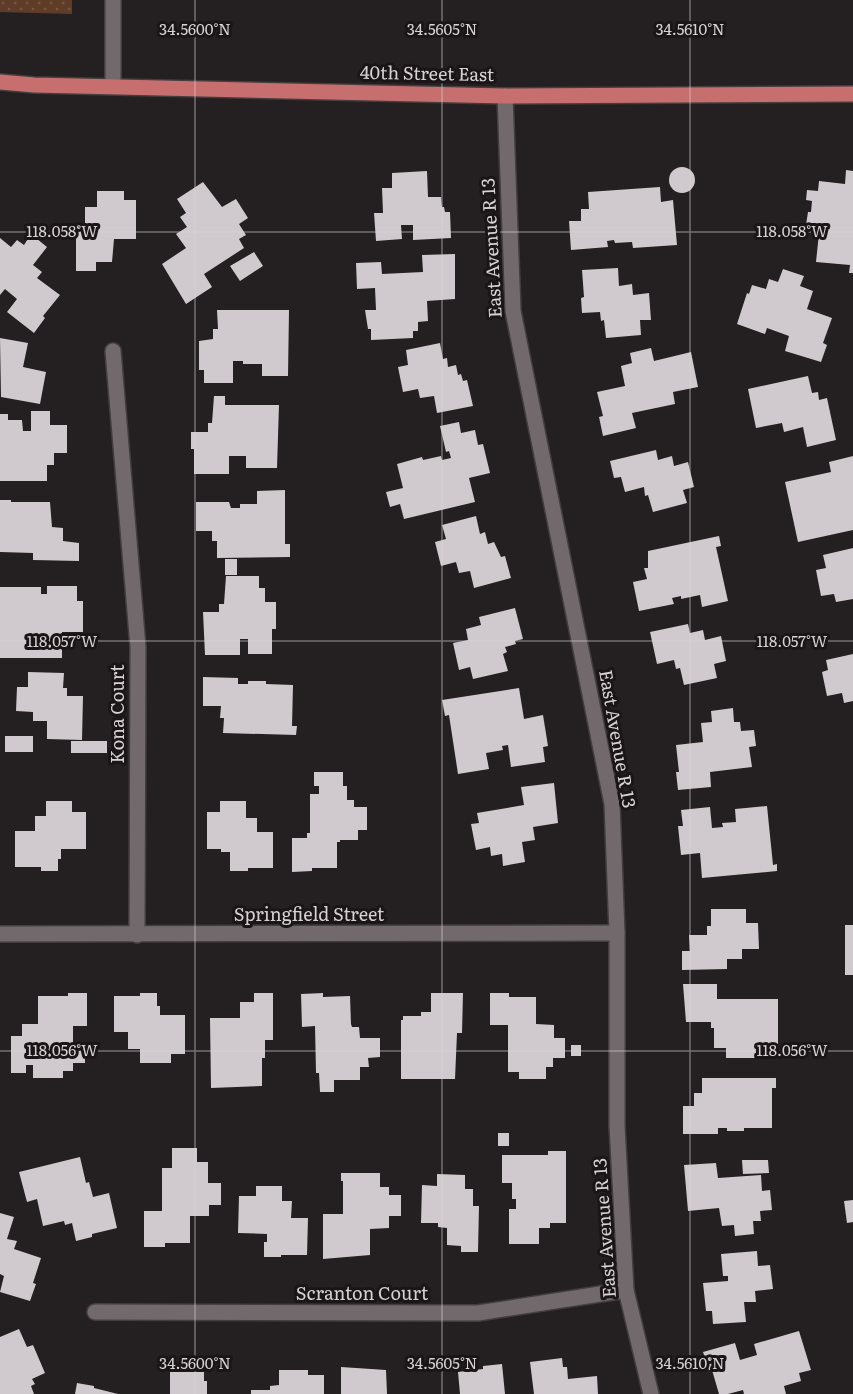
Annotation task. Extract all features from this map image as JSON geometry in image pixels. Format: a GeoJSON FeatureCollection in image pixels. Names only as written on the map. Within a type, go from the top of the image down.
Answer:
{"type":"FeatureCollection","features":[{"type":"Feature","properties":{"kind":"main road","name":"40th Street East"},"geometry":{"type":"LineString","coordinates":[[0,82],[505,96],[853,94]]}},
{"type":"Feature","properties":{"kind":"street"},"geometry":{"type":"LineString","coordinates":[[113,0],[113,86]]}},
{"type":"Feature","properties":{"kind":"street","name":"East Avenue R 13"},"geometry":{"type":"LineString","coordinates":[[505,96],[513,311],[612,804],[617,933],[617,1126],[626,1290],[651,1394]]}},
{"type":"Feature","properties":{"kind":"street","name":"Kona Court"},"geometry":{"type":"LineString","coordinates":[[113,351],[138,648],[137,935]]}},
{"type":"Feature","properties":{"kind":"street","name":"Springfield Street"},"geometry":{"type":"LineString","coordinates":[[0,934],[617,933]]}},
{"type":"Feature","properties":{"kind":"street","name":"Scranton Court"},"geometry":{"type":"LineString","coordinates":[[95,1312],[478,1313],[626,1290]]}},
{"type":"Feature","properties":{"kind":"shaded area"},"geometry":{"type":"Polygon","coordinates":[[[0,0],[72,0],[72,14],[0,12],[0,0]]]}},
{"type":"Feature","properties":{"kind":"building"},"geometry":{"type":"Polygon","coordinates":[[[682,167],[691,171],[695,180],[691,189],[682,193],[673,189],[669,180],[673,171],[682,167]]]}},
{"type":"Feature","properties":{"kind":"building"},"geometry":{"type":"Polygon","coordinates":[[[846,170],[853,171],[853,273],[849,273],[850,265],[816,262],[819,233],[810,232],[810,225],[806,225],[812,201],[806,200],[807,190],[818,191],[819,181],[845,184],[846,170]]]}},
{"type":"Feature","properties":{"kind":"building"},"geometry":{"type":"Polygon","coordinates":[[[427,171],[428,197],[441,197],[445,212],[450,212],[451,238],[413,240],[413,225],[401,225],[402,239],[376,241],[374,213],[383,213],[382,188],[392,188],[392,173],[427,171]]]}},
{"type":"Feature","properties":{"kind":"building"},"geometry":{"type":"Polygon","coordinates":[[[203,182],[222,207],[236,199],[248,218],[239,224],[246,235],[239,239],[244,248],[204,274],[212,287],[186,304],[162,264],[186,248],[176,234],[187,227],[180,217],[186,213],[177,199],[203,182]]]}},
{"type":"Feature","properties":{"kind":"building"},"geometry":{"type":"Polygon","coordinates":[[[660,187],[661,202],[673,200],[677,245],[633,248],[632,242],[615,243],[614,240],[607,241],[608,247],[571,250],[569,221],[581,221],[581,209],[589,209],[588,192],[660,187]]]}},
{"type":"Feature","properties":{"kind":"building"},"geometry":{"type":"Polygon","coordinates":[[[97,191],[124,191],[124,200],[136,200],[136,239],[114,239],[112,262],[96,262],[96,271],[76,271],[76,224],[85,224],[85,207],[97,207],[97,191]]]}},
{"type":"Feature","properties":{"kind":"building"},"geometry":{"type":"Polygon","coordinates":[[[31,234],[47,247],[33,265],[42,272],[37,278],[60,295],[43,316],[45,318],[34,333],[7,312],[17,299],[5,289],[0,295],[0,238],[11,247],[17,240],[24,245],[31,234]]]}},
{"type":"Feature","properties":{"kind":"building"},"geometry":{"type":"Polygon","coordinates":[[[254,252],[263,266],[240,281],[230,266],[254,252]]]}},
{"type":"Feature","properties":{"kind":"building"},"geometry":{"type":"Polygon","coordinates":[[[455,254],[455,299],[427,301],[428,321],[418,322],[418,331],[413,331],[413,338],[371,340],[371,329],[368,329],[365,310],[376,310],[375,288],[357,289],[356,263],[381,262],[382,274],[423,272],[422,255],[455,254]]]}},
{"type":"Feature","properties":{"kind":"building"},"geometry":{"type":"Polygon","coordinates":[[[618,268],[619,286],[632,284],[633,295],[649,293],[651,320],[640,320],[641,335],[606,338],[604,320],[601,321],[600,312],[582,313],[581,298],[584,297],[582,270],[618,268]]]}},
{"type":"Feature","properties":{"kind":"building"},"geometry":{"type":"Polygon","coordinates":[[[783,269],[804,276],[800,286],[813,291],[807,309],[832,318],[823,343],[827,345],[821,362],[785,351],[789,336],[767,328],[765,334],[737,324],[752,285],[766,289],[769,279],[778,282],[783,269]]]}},
{"type":"Feature","properties":{"kind":"building"},"geometry":{"type":"Polygon","coordinates":[[[217,310],[289,310],[288,376],[262,376],[262,364],[243,364],[243,361],[233,361],[233,383],[204,383],[204,370],[199,370],[199,341],[213,339],[213,329],[218,329],[217,310]]]}},
{"type":"Feature","properties":{"kind":"building"},"geometry":{"type":"Polygon","coordinates":[[[0,338],[28,343],[23,367],[46,372],[40,404],[1,397],[0,338]]]}},
{"type":"Feature","properties":{"kind":"building"},"geometry":{"type":"Polygon","coordinates":[[[440,343],[443,359],[447,358],[448,367],[456,365],[458,375],[461,374],[463,381],[467,380],[473,406],[437,413],[434,396],[420,398],[418,389],[403,392],[398,367],[408,365],[406,350],[440,343]]]}},
{"type":"Feature","properties":{"kind":"building"},"geometry":{"type":"Polygon","coordinates":[[[651,348],[654,361],[691,352],[698,387],[673,392],[675,404],[632,413],[636,428],[603,436],[599,417],[603,416],[597,392],[625,386],[621,366],[632,363],[630,353],[651,348]]]}},
{"type":"Feature","properties":{"kind":"building"},"geometry":{"type":"Polygon","coordinates":[[[808,376],[812,393],[818,392],[819,400],[827,398],[836,440],[807,447],[803,427],[784,432],[782,423],[756,428],[748,389],[808,376]]]}},
{"type":"Feature","properties":{"kind":"building"},"geometry":{"type":"Polygon","coordinates":[[[214,396],[225,396],[225,405],[279,405],[277,468],[246,468],[246,456],[229,456],[229,474],[194,474],[191,432],[208,432],[208,423],[212,423],[214,396]]]}},
{"type":"Feature","properties":{"kind":"building"},"geometry":{"type":"Polygon","coordinates":[[[31,411],[50,411],[50,425],[67,425],[67,453],[54,453],[54,465],[47,465],[47,481],[0,481],[0,414],[8,414],[8,420],[22,420],[23,431],[31,431],[31,411]]]}},
{"type":"Feature","properties":{"kind":"building"},"geometry":{"type":"Polygon","coordinates":[[[459,422],[461,433],[475,430],[478,445],[483,444],[490,473],[469,478],[475,502],[404,519],[400,504],[390,507],[386,492],[403,488],[397,464],[422,457],[423,460],[441,456],[442,460],[451,458],[449,451],[446,452],[440,426],[459,422]]]}},
{"type":"Feature","properties":{"kind":"building"},"geometry":{"type":"Polygon","coordinates":[[[656,450],[658,460],[672,456],[674,466],[688,462],[694,487],[683,490],[687,503],[653,512],[648,495],[645,496],[644,487],[625,492],[621,477],[614,478],[610,461],[656,450]]]}},
{"type":"Feature","properties":{"kind":"building"},"geometry":{"type":"Polygon","coordinates":[[[853,456],[853,530],[798,542],[785,482],[831,472],[829,462],[853,456]]]}},
{"type":"Feature","properties":{"kind":"building"},"geometry":{"type":"Polygon","coordinates":[[[285,490],[285,544],[290,544],[290,557],[217,558],[217,541],[212,541],[212,531],[196,531],[196,502],[229,502],[231,508],[240,508],[240,504],[257,504],[257,491],[285,490]]]}},
{"type":"Feature","properties":{"kind":"building"},"geometry":{"type":"Polygon","coordinates":[[[0,500],[50,502],[52,527],[63,528],[63,541],[79,543],[79,561],[33,560],[33,553],[0,552],[0,500]]]}},
{"type":"Feature","properties":{"kind":"building"},"geometry":{"type":"Polygon","coordinates":[[[476,516],[480,534],[485,532],[488,544],[494,542],[501,557],[505,556],[511,578],[474,588],[470,571],[459,573],[456,562],[441,566],[435,542],[446,539],[442,525],[476,516]]]}},
{"type":"Feature","properties":{"kind":"building"},"geometry":{"type":"Polygon","coordinates":[[[719,536],[721,546],[716,547],[728,601],[702,607],[700,595],[681,599],[681,596],[672,598],[674,604],[639,611],[633,582],[647,579],[644,568],[648,568],[648,551],[719,536]]]}},
{"type":"Feature","properties":{"kind":"building"},"geometry":{"type":"Polygon","coordinates":[[[853,548],[853,599],[836,602],[834,594],[821,596],[816,570],[826,568],[823,555],[853,548]]]}},
{"type":"Feature","properties":{"kind":"building"},"geometry":{"type":"Polygon","coordinates":[[[225,559],[237,559],[237,575],[225,575],[225,559]]]}},
{"type":"Feature","properties":{"kind":"building"},"geometry":{"type":"Polygon","coordinates":[[[226,576],[259,576],[259,588],[265,588],[265,602],[276,602],[276,629],[272,629],[272,654],[248,654],[248,639],[240,639],[240,655],[205,655],[203,612],[219,612],[219,604],[224,604],[226,576]]]}},
{"type":"Feature","properties":{"kind":"building"},"geometry":{"type":"Polygon","coordinates":[[[47,586],[77,586],[77,601],[83,601],[83,632],[62,632],[62,658],[0,658],[0,587],[41,587],[41,594],[47,594],[47,586]]]}},
{"type":"Feature","properties":{"kind":"building"},"geometry":{"type":"Polygon","coordinates":[[[515,608],[523,639],[505,647],[507,652],[503,654],[508,671],[473,679],[470,667],[459,670],[453,643],[468,640],[466,629],[481,625],[479,617],[515,608]]]}},
{"type":"Feature","properties":{"kind":"building"},"geometry":{"type":"Polygon","coordinates":[[[688,624],[690,633],[703,630],[705,640],[721,636],[726,661],[714,664],[717,678],[684,685],[680,668],[676,669],[674,660],[657,664],[650,632],[688,624]]]}},
{"type":"Feature","properties":{"kind":"building"},"geometry":{"type":"Polygon","coordinates":[[[853,654],[853,701],[844,703],[842,693],[827,696],[822,672],[828,670],[826,660],[853,654]]]}},
{"type":"Feature","properties":{"kind":"building"},"geometry":{"type":"Polygon","coordinates":[[[28,672],[64,673],[63,688],[67,688],[67,696],[83,696],[82,740],[47,739],[47,721],[33,721],[33,712],[16,711],[17,687],[28,687],[28,672]]]}},
{"type":"Feature","properties":{"kind":"building"},"geometry":{"type":"Polygon","coordinates":[[[203,677],[238,678],[238,684],[248,684],[248,681],[266,681],[266,684],[293,685],[292,726],[297,726],[296,735],[223,733],[224,718],[220,718],[221,706],[203,706],[203,677]]]}},
{"type":"Feature","properties":{"kind":"building"},"geometry":{"type":"Polygon","coordinates":[[[519,688],[524,719],[543,715],[548,746],[543,747],[545,762],[511,767],[508,745],[502,746],[503,750],[486,753],[489,769],[458,774],[449,715],[445,716],[442,700],[519,688]]]}},
{"type":"Feature","properties":{"kind":"building"},"geometry":{"type":"Polygon","coordinates":[[[733,708],[734,722],[740,722],[741,731],[754,730],[756,746],[749,747],[752,767],[710,772],[711,787],[678,790],[676,745],[703,742],[701,723],[712,722],[711,711],[733,708]]]}},
{"type":"Feature","properties":{"kind":"building"},"geometry":{"type":"Polygon","coordinates":[[[5,736],[33,736],[33,752],[5,752],[5,736]]]}},
{"type":"Feature","properties":{"kind":"building"},"geometry":{"type":"Polygon","coordinates":[[[71,741],[107,741],[107,753],[71,753],[71,741]]]}},
{"type":"Feature","properties":{"kind":"building"},"geometry":{"type":"Polygon","coordinates":[[[314,772],[343,772],[343,786],[347,786],[347,800],[354,800],[354,807],[367,807],[367,830],[358,830],[358,840],[337,842],[337,868],[312,868],[312,871],[292,872],[292,838],[307,838],[307,833],[310,833],[310,794],[319,794],[319,786],[314,786],[314,772]]]}},
{"type":"Feature","properties":{"kind":"building"},"geometry":{"type":"Polygon","coordinates":[[[554,783],[558,823],[533,827],[535,840],[522,842],[525,862],[503,866],[502,854],[491,856],[490,847],[476,850],[471,824],[479,823],[477,813],[524,805],[521,787],[554,783]]]}},
{"type":"Feature","properties":{"kind":"building"},"geometry":{"type":"Polygon","coordinates":[[[46,801],[72,801],[72,812],[86,812],[86,849],[61,849],[58,871],[41,871],[41,867],[15,867],[15,831],[35,831],[35,816],[46,816],[46,801]]]}},
{"type":"Feature","properties":{"kind":"building"},"geometry":{"type":"Polygon","coordinates":[[[220,801],[246,801],[246,818],[257,818],[257,832],[273,832],[273,868],[230,871],[230,852],[221,852],[221,849],[207,849],[207,812],[220,812],[220,801]]]}},
{"type":"Feature","properties":{"kind":"building"},"geometry":{"type":"Polygon","coordinates":[[[767,806],[773,865],[777,864],[777,871],[702,878],[700,853],[681,855],[678,826],[683,826],[681,810],[710,807],[712,828],[723,827],[722,823],[736,822],[735,809],[767,806]]]}},
{"type":"Feature","properties":{"kind":"building"},"geometry":{"type":"Polygon","coordinates":[[[711,909],[746,909],[746,923],[758,923],[759,949],[742,949],[742,959],[727,959],[727,969],[682,970],[682,951],[690,951],[689,935],[707,935],[707,926],[711,926],[711,909]]]}},
{"type":"Feature","properties":{"kind":"building"},"geometry":{"type":"Polygon","coordinates":[[[845,925],[853,925],[853,975],[845,975],[845,925]]]}},
{"type":"Feature","properties":{"kind":"building"},"geometry":{"type":"Polygon","coordinates":[[[683,984],[717,984],[717,999],[778,999],[778,1044],[765,1044],[765,1058],[726,1058],[726,1048],[714,1048],[714,1028],[711,1028],[711,1022],[686,1022],[683,984]]]}},
{"type":"Feature","properties":{"kind":"building"},"geometry":{"type":"Polygon","coordinates":[[[68,993],[87,993],[87,1026],[73,1026],[73,1044],[85,1044],[85,1063],[73,1063],[73,1071],[63,1071],[63,1078],[33,1078],[33,1065],[26,1065],[26,1073],[11,1073],[11,1036],[22,1036],[22,1024],[38,1024],[38,996],[68,996],[68,993]]]}},
{"type":"Feature","properties":{"kind":"building"},"geometry":{"type":"Polygon","coordinates":[[[140,993],[157,993],[160,1015],[185,1015],[185,1054],[171,1054],[171,1063],[140,1063],[140,1049],[128,1049],[128,1032],[114,1032],[114,996],[140,996],[140,993]]]}},
{"type":"Feature","properties":{"kind":"building"},"geometry":{"type":"Polygon","coordinates":[[[254,993],[273,993],[273,1040],[265,1040],[265,1058],[262,1058],[262,1086],[211,1088],[210,1018],[240,1018],[240,1002],[254,1002],[254,993]]]}},
{"type":"Feature","properties":{"kind":"building"},"geometry":{"type":"Polygon","coordinates":[[[323,993],[323,997],[350,996],[352,1027],[359,1027],[360,1038],[380,1038],[380,1057],[368,1058],[369,1067],[360,1067],[360,1080],[334,1080],[334,1092],[320,1092],[319,1073],[316,1073],[315,1026],[302,1027],[301,994],[323,993]]]}},
{"type":"Feature","properties":{"kind":"building"},"geometry":{"type":"Polygon","coordinates":[[[431,993],[463,993],[462,1033],[457,1033],[455,1079],[401,1079],[401,1020],[403,1016],[421,1016],[421,1012],[431,1012],[431,993]]]}},
{"type":"Feature","properties":{"kind":"building"},"geometry":{"type":"Polygon","coordinates":[[[490,993],[509,993],[509,997],[536,997],[536,1024],[554,1025],[554,1038],[565,1038],[565,1058],[553,1058],[553,1067],[546,1067],[546,1079],[519,1079],[519,1072],[508,1072],[508,1025],[490,1025],[490,993]]]}},
{"type":"Feature","properties":{"kind":"building"},"geometry":{"type":"Polygon","coordinates":[[[571,1045],[581,1045],[581,1056],[571,1056],[571,1045]]]}},
{"type":"Feature","properties":{"kind":"building"},"geometry":{"type":"Polygon","coordinates":[[[702,1078],[776,1078],[776,1088],[772,1088],[772,1128],[744,1128],[744,1131],[727,1131],[727,1128],[718,1128],[718,1134],[683,1134],[683,1106],[694,1106],[694,1093],[702,1093],[702,1078]]]}},
{"type":"Feature","properties":{"kind":"building"},"geometry":{"type":"Polygon","coordinates":[[[498,1133],[509,1133],[509,1146],[498,1146],[498,1133]]]}},
{"type":"Feature","properties":{"kind":"building"},"geometry":{"type":"Polygon","coordinates":[[[172,1148],[197,1148],[197,1162],[208,1162],[208,1183],[221,1183],[221,1205],[209,1205],[209,1216],[190,1216],[190,1243],[165,1243],[165,1247],[144,1247],[144,1211],[162,1211],[162,1168],[172,1168],[172,1148]]]}},
{"type":"Feature","properties":{"kind":"building"},"geometry":{"type":"Polygon","coordinates":[[[548,1151],[566,1151],[566,1223],[550,1223],[550,1228],[539,1228],[539,1244],[509,1244],[509,1209],[516,1209],[516,1199],[512,1199],[512,1183],[502,1183],[502,1155],[548,1155],[548,1151]]]}},
{"type":"Feature","properties":{"kind":"building"},"geometry":{"type":"Polygon","coordinates":[[[80,1157],[86,1183],[89,1182],[93,1197],[109,1193],[117,1228],[92,1234],[92,1237],[76,1241],[72,1223],[65,1225],[64,1221],[43,1226],[37,1199],[27,1202],[19,1172],[80,1157]]]}},
{"type":"Feature","properties":{"kind":"building"},"geometry":{"type":"Polygon","coordinates":[[[742,1160],[768,1160],[769,1173],[743,1174],[742,1160]]]}},
{"type":"Feature","properties":{"kind":"building"},"geometry":{"type":"Polygon","coordinates":[[[716,1163],[718,1178],[761,1175],[762,1191],[770,1190],[772,1210],[760,1211],[761,1221],[753,1221],[754,1234],[735,1236],[734,1225],[722,1226],[719,1208],[688,1211],[684,1165],[716,1163]]]}},
{"type":"Feature","properties":{"kind":"building"},"geometry":{"type":"Polygon","coordinates":[[[341,1173],[380,1173],[380,1187],[389,1187],[389,1195],[401,1195],[401,1216],[389,1216],[389,1228],[370,1229],[370,1255],[323,1259],[323,1214],[343,1214],[341,1173]]]}},
{"type":"Feature","properties":{"kind":"building"},"geometry":{"type":"Polygon","coordinates":[[[437,1174],[465,1175],[465,1189],[473,1189],[473,1206],[479,1206],[478,1252],[461,1252],[461,1246],[447,1245],[447,1228],[438,1227],[438,1223],[421,1223],[422,1185],[437,1186],[437,1174]]]}},
{"type":"Feature","properties":{"kind":"building"},"geometry":{"type":"Polygon","coordinates":[[[256,1186],[282,1186],[282,1201],[292,1201],[291,1218],[308,1218],[307,1255],[264,1257],[264,1242],[267,1242],[267,1234],[238,1233],[239,1196],[256,1196],[256,1186]]]}},
{"type":"Feature","properties":{"kind":"building"},"geometry":{"type":"Polygon","coordinates":[[[853,1200],[853,1222],[847,1223],[844,1201],[853,1200]]]}},
{"type":"Feature","properties":{"kind":"building"},"geometry":{"type":"Polygon","coordinates":[[[0,1213],[14,1217],[7,1239],[17,1241],[14,1249],[41,1258],[30,1301],[0,1292],[4,1276],[0,1274],[0,1213]]]}},
{"type":"Feature","properties":{"kind":"building"},"geometry":{"type":"Polygon","coordinates":[[[757,1251],[758,1266],[770,1265],[773,1289],[755,1291],[756,1302],[744,1302],[746,1322],[713,1324],[712,1311],[706,1311],[703,1283],[728,1281],[728,1276],[723,1276],[721,1254],[757,1251]]]}},
{"type":"Feature","properties":{"kind":"building"},"geometry":{"type":"Polygon","coordinates":[[[19,1329],[27,1347],[33,1345],[45,1373],[32,1379],[35,1384],[31,1386],[34,1394],[0,1394],[0,1337],[19,1329]]]}},
{"type":"Feature","properties":{"kind":"building"},"geometry":{"type":"Polygon","coordinates":[[[799,1331],[811,1370],[799,1373],[801,1381],[784,1386],[786,1394],[744,1394],[743,1390],[719,1394],[712,1370],[709,1370],[703,1352],[735,1343],[740,1360],[757,1355],[754,1344],[799,1331]]]}},
{"type":"Feature","properties":{"kind":"building"},"geometry":{"type":"Polygon","coordinates":[[[562,1358],[563,1367],[567,1367],[568,1379],[597,1376],[598,1394],[534,1394],[530,1362],[562,1358]]]}},
{"type":"Feature","properties":{"kind":"building"},"geometry":{"type":"Polygon","coordinates":[[[502,1364],[505,1394],[460,1394],[458,1372],[502,1364]]]}},
{"type":"Feature","properties":{"kind":"building"},"geometry":{"type":"Polygon","coordinates":[[[341,1367],[386,1370],[387,1394],[341,1394],[341,1367]]]}},
{"type":"Feature","properties":{"kind":"building"},"geometry":{"type":"Polygon","coordinates":[[[279,1370],[308,1370],[308,1375],[324,1375],[324,1394],[251,1394],[251,1390],[270,1390],[270,1386],[279,1385],[279,1370]]]}},
{"type":"Feature","properties":{"kind":"building"},"geometry":{"type":"Polygon","coordinates":[[[170,1372],[204,1372],[207,1394],[170,1394],[170,1372]]]}},
{"type":"Feature","properties":{"kind":"building"},"geometry":{"type":"Polygon","coordinates":[[[77,1383],[94,1386],[94,1388],[118,1394],[75,1394],[77,1383]]]}}]}
